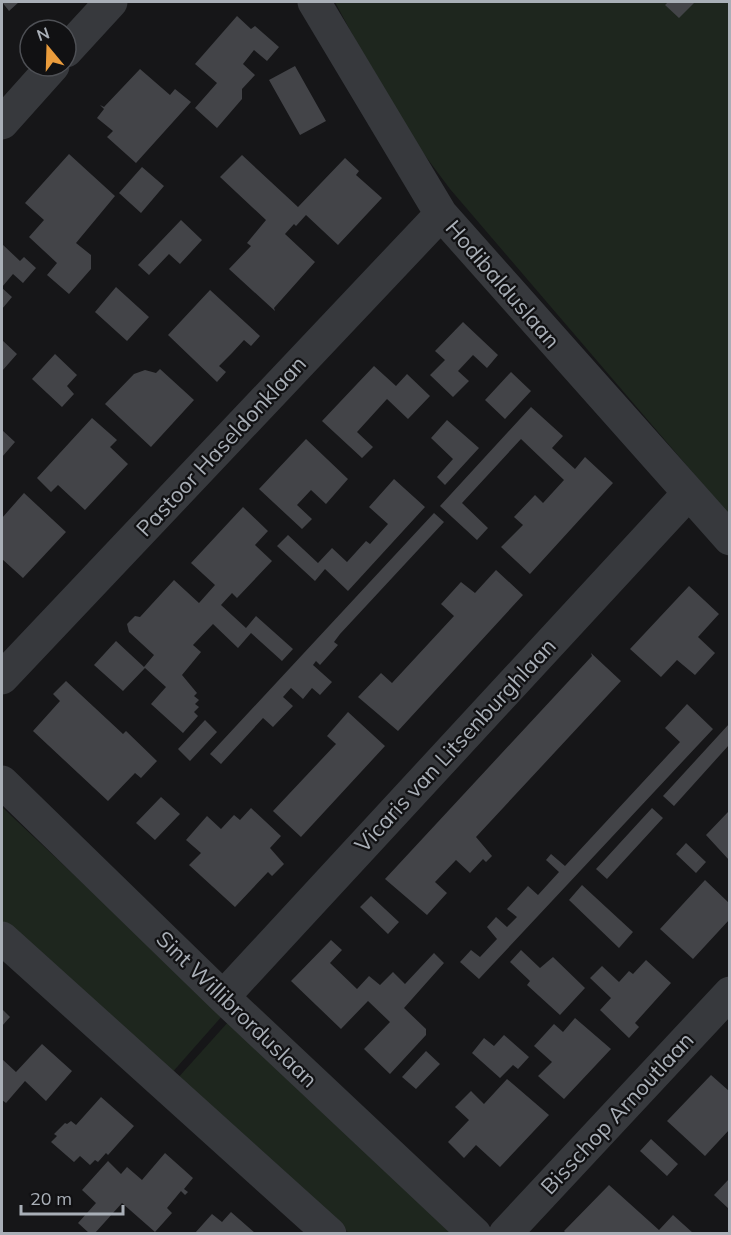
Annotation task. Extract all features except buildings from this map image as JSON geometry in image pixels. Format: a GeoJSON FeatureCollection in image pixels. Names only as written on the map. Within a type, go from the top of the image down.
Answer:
{"type":"FeatureCollection","features":[{"type":"Feature","properties":{"kind":"street"},"geometry":{"type":"LineString","coordinates":[[78,38],[111,2]]}},
{"type":"Feature","properties":{"kind":"street","name":"Hodibalduslaan"},"geometry":{"type":"LineString","coordinates":[[314,2],[441,214],[729,539]]}},
{"type":"Feature","properties":{"kind":"street"},"geometry":{"type":"LineString","coordinates":[[2,123],[42,78]]}},
{"type":"Feature","properties":{"kind":"street","name":"Pastoor Haseldonklaan"},"geometry":{"type":"LineString","coordinates":[[2,678],[441,214]]}},
{"type":"Feature","properties":{"kind":"street","name":"Vicaris van Litsenburghlaan"},"geometry":{"type":"LineString","coordinates":[[223,997],[687,494]]}},
{"type":"Feature","properties":{"kind":"street","name":"Sint Willibrorduslaan"},"geometry":{"type":"LineString","coordinates":[[2,782],[223,997],[475,1233]]}},
{"type":"Feature","properties":{"kind":"street"},"geometry":{"type":"LineString","coordinates":[[2,938],[330,1233]]}},
{"type":"Feature","properties":{"kind":"street","name":"Bisschop Arnoutlaan"},"geometry":{"type":"LineString","coordinates":[[506,1233],[729,993]]}},
{"type":"Feature","properties":{"kind":"shaded area"},"geometry":{"type":"Polygon","coordinates":[[[335,2],[729,2],[729,515],[450,189],[397,118],[335,2]]]}},
{"type":"Feature","properties":{"kind":"shaded area"},"geometry":{"type":"Polygon","coordinates":[[[2,807],[223,1015],[170,1075],[2,925],[2,807]]]}},
{"type":"Feature","properties":{"kind":"shaded area"},"geometry":{"type":"Polygon","coordinates":[[[229,1021],[455,1233],[349,1233],[176,1080],[229,1021]]]}}]}
